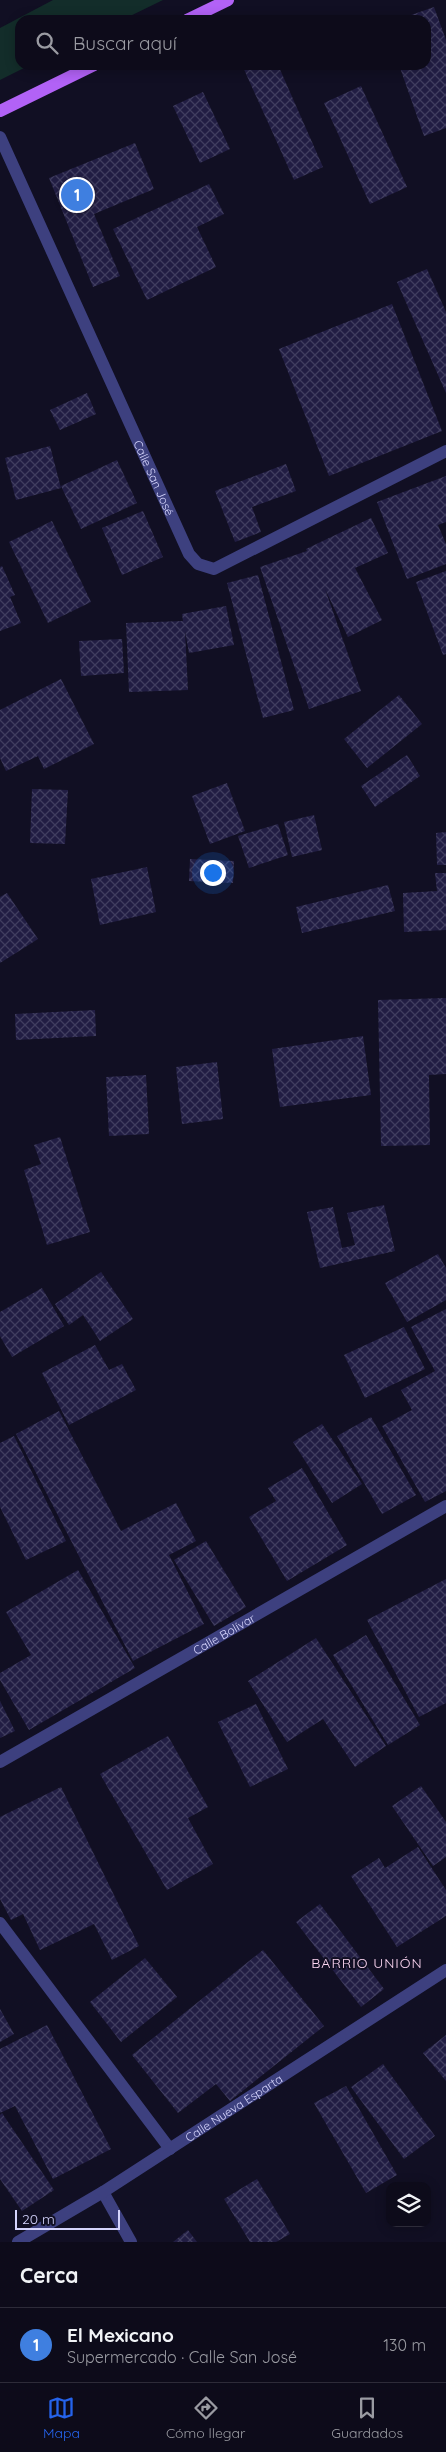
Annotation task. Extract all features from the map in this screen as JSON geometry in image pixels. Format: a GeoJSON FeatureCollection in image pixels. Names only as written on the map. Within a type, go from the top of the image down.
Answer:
{"type":"FeatureCollection","features":[{"type":"Feature","properties":{"kind":"main road"},"geometry":{"type":"LineString","coordinates":[[197,15],[228,0]]}},
{"type":"Feature","properties":{"kind":"main road"},"geometry":{"type":"LineString","coordinates":[[0,111],[84,70]]}},
{"type":"Feature","properties":{"kind":"street","name":"Calle San José"},"geometry":{"type":"LineString","coordinates":[[0,137],[189,554],[198,564],[214,569],[446,451]]}},
{"type":"Feature","properties":{"kind":"street","name":"Calle Bolívar"},"geometry":{"type":"LineString","coordinates":[[0,1762],[446,1506]]}},
{"type":"Feature","properties":{"kind":"street"},"geometry":{"type":"LineString","coordinates":[[0,1923],[170,2149]]}},
{"type":"Feature","properties":{"kind":"street","name":"Calle Nueva Esparta"},"geometry":{"type":"LineString","coordinates":[[18,2242],[103,2192],[446,1970]]}},
{"type":"Feature","properties":{"kind":"street"},"geometry":{"type":"LineString","coordinates":[[103,2192],[131,2242]]}},
{"type":"Feature","properties":{"kind":"green space"},"geometry":{"type":"Polygon","coordinates":[[[53,0],[163,0],[132,15],[25,15],[53,0]]]}},
{"type":"Feature","properties":{"kind":"green space"},"geometry":{"type":"Polygon","coordinates":[[[15,20],[15,70],[20,70],[0,80],[0,28],[15,20]]]}},
{"type":"Feature","properties":{"kind":"building"},"geometry":{"type":"Polygon","coordinates":[[[434,7],[446,40],[446,128],[424,136],[401,70],[431,70],[431,15],[411,15],[434,7]]]}},
{"type":"Feature","properties":{"kind":"building"},"geometry":{"type":"Polygon","coordinates":[[[244,70],[280,70],[323,167],[294,180],[244,70]]]}},
{"type":"Feature","properties":{"kind":"building"},"geometry":{"type":"Polygon","coordinates":[[[361,86],[407,187],[370,204],[324,103],[361,86]]]}},
{"type":"Feature","properties":{"kind":"building"},"geometry":{"type":"Polygon","coordinates":[[[203,92],[230,149],[200,163],[173,106],[203,92]]]}},
{"type":"Feature","properties":{"kind":"building"},"geometry":{"type":"Polygon","coordinates":[[[135,143],[154,189],[94,214],[120,276],[93,287],[49,178],[135,143]]]}},
{"type":"Feature","properties":{"kind":"building"},"geometry":{"type":"Polygon","coordinates":[[[209,184],[224,214],[197,227],[216,267],[147,300],[113,229],[209,184]]]}},
{"type":"Feature","properties":{"kind":"building"},"geometry":{"type":"Polygon","coordinates":[[[427,269],[446,312],[446,393],[397,282],[427,269]]]}},
{"type":"Feature","properties":{"kind":"building"},"geometry":{"type":"Polygon","coordinates":[[[392,304],[442,431],[329,476],[279,349],[392,304]]]}},
{"type":"Feature","properties":{"kind":"building"},"geometry":{"type":"Polygon","coordinates":[[[87,393],[96,414],[60,430],[50,410],[87,393]]]}},
{"type":"Feature","properties":{"kind":"building"},"geometry":{"type":"Polygon","coordinates":[[[50,446],[61,488],[16,500],[5,458],[50,446]]]}},
{"type":"Feature","properties":{"kind":"building"},"geometry":{"type":"Polygon","coordinates":[[[117,460],[137,503],[81,529],[61,486],[117,460]]]}},
{"type":"Feature","properties":{"kind":"building"},"geometry":{"type":"Polygon","coordinates":[[[286,464],[296,491],[252,507],[261,532],[235,542],[215,491],[286,464]]]}},
{"type":"Feature","properties":{"kind":"building"},"geometry":{"type":"Polygon","coordinates":[[[446,476],[446,522],[438,525],[446,544],[446,564],[407,579],[377,502],[446,476]]]}},
{"type":"Feature","properties":{"kind":"building"},"geometry":{"type":"Polygon","coordinates":[[[143,511],[163,557],[122,575],[102,528],[143,511]]]}},
{"type":"Feature","properties":{"kind":"building"},"geometry":{"type":"Polygon","coordinates":[[[371,518],[388,553],[355,568],[382,620],[348,637],[325,589],[361,691],[309,709],[260,567],[307,551],[306,549],[371,518]]]}},
{"type":"Feature","properties":{"kind":"building"},"geometry":{"type":"Polygon","coordinates":[[[52,521],[91,602],[48,623],[9,542],[52,521]]]}},
{"type":"Feature","properties":{"kind":"building"},"geometry":{"type":"Polygon","coordinates":[[[2,566],[15,595],[10,597],[21,623],[0,631],[0,567],[2,566]]]}},
{"type":"Feature","properties":{"kind":"building"},"geometry":{"type":"Polygon","coordinates":[[[446,571],[446,654],[443,655],[416,582],[446,571]]]}},
{"type":"Feature","properties":{"kind":"building"},"geometry":{"type":"Polygon","coordinates":[[[258,575],[294,710],[263,718],[227,583],[258,575]]]}},
{"type":"Feature","properties":{"kind":"building"},"geometry":{"type":"Polygon","coordinates":[[[226,606],[234,645],[189,653],[185,631],[188,690],[129,692],[126,623],[183,621],[182,614],[226,606]]]}},
{"type":"Feature","properties":{"kind":"building"},"geometry":{"type":"Polygon","coordinates":[[[122,639],[124,673],[81,676],[79,641],[122,639]]]}},
{"type":"Feature","properties":{"kind":"building"},"geometry":{"type":"Polygon","coordinates":[[[61,679],[94,744],[44,769],[38,756],[6,771],[0,758],[0,710],[61,679]]]}},
{"type":"Feature","properties":{"kind":"building"},"geometry":{"type":"Polygon","coordinates":[[[399,695],[422,724],[367,768],[344,739],[399,695]]]}},
{"type":"Feature","properties":{"kind":"building"},"geometry":{"type":"Polygon","coordinates":[[[407,755],[420,776],[375,807],[361,786],[407,755]]]}},
{"type":"Feature","properties":{"kind":"building"},"geometry":{"type":"Polygon","coordinates":[[[227,783],[245,831],[210,844],[192,796],[227,783]]]}},
{"type":"Feature","properties":{"kind":"building"},"geometry":{"type":"Polygon","coordinates":[[[32,789],[68,790],[65,844],[30,843],[32,789]]]}},
{"type":"Feature","properties":{"kind":"building"},"geometry":{"type":"Polygon","coordinates":[[[314,815],[322,850],[292,857],[284,822],[314,815]]]}},
{"type":"Feature","properties":{"kind":"building"},"geometry":{"type":"Polygon","coordinates":[[[278,824],[288,855],[249,868],[238,836],[278,824]]]}},
{"type":"Feature","properties":{"kind":"building"},"geometry":{"type":"Polygon","coordinates":[[[446,832],[446,865],[437,865],[436,833],[446,832]]]}},
{"type":"Feature","properties":{"kind":"building"},"geometry":{"type":"Polygon","coordinates":[[[190,859],[234,861],[233,883],[189,881],[190,859]]]}},
{"type":"Feature","properties":{"kind":"building"},"geometry":{"type":"Polygon","coordinates":[[[147,867],[156,912],[100,925],[91,879],[147,867]]]}},
{"type":"Feature","properties":{"kind":"building"},"geometry":{"type":"Polygon","coordinates":[[[435,873],[446,873],[446,930],[404,932],[403,893],[437,891],[435,873]]]}},
{"type":"Feature","properties":{"kind":"building"},"geometry":{"type":"Polygon","coordinates":[[[388,885],[395,911],[302,933],[296,907],[388,885]]]}},
{"type":"Feature","properties":{"kind":"building"},"geometry":{"type":"Polygon","coordinates":[[[7,893],[38,939],[0,963],[0,897],[7,893]]]}},
{"type":"Feature","properties":{"kind":"building"},"geometry":{"type":"Polygon","coordinates":[[[446,998],[446,1074],[429,1075],[430,1145],[381,1146],[378,1000],[446,998]]]}},
{"type":"Feature","properties":{"kind":"building"},"geometry":{"type":"Polygon","coordinates":[[[95,1010],[96,1036],[16,1040],[15,1014],[95,1010]]]}},
{"type":"Feature","properties":{"kind":"building"},"geometry":{"type":"Polygon","coordinates":[[[363,1036],[371,1095],[280,1107],[272,1049],[363,1036]]]}},
{"type":"Feature","properties":{"kind":"building"},"geometry":{"type":"Polygon","coordinates":[[[217,1062],[223,1119],[182,1124],[176,1067],[217,1062]]]}},
{"type":"Feature","properties":{"kind":"building"},"geometry":{"type":"Polygon","coordinates":[[[146,1075],[149,1134],[109,1136],[106,1077],[146,1075]]]}},
{"type":"Feature","properties":{"kind":"building"},"geometry":{"type":"Polygon","coordinates":[[[60,1137],[90,1232],[47,1245],[24,1170],[41,1164],[34,1145],[60,1137]]]}},
{"type":"Feature","properties":{"kind":"building"},"geometry":{"type":"Polygon","coordinates":[[[384,1205],[395,1251],[320,1268],[307,1212],[333,1207],[342,1248],[355,1245],[347,1213],[384,1205]]]}},
{"type":"Feature","properties":{"kind":"building"},"geometry":{"type":"Polygon","coordinates":[[[438,1254],[446,1268],[446,1300],[407,1322],[385,1283],[438,1254]]]}},
{"type":"Feature","properties":{"kind":"building"},"geometry":{"type":"Polygon","coordinates":[[[101,1272],[133,1319],[100,1341],[83,1315],[69,1325],[55,1304],[101,1272]]]}},
{"type":"Feature","properties":{"kind":"building"},"geometry":{"type":"Polygon","coordinates":[[[42,1288],[64,1326],[12,1357],[0,1336],[0,1312],[42,1288]]]}},
{"type":"Feature","properties":{"kind":"building"},"geometry":{"type":"Polygon","coordinates":[[[446,1309],[446,1491],[425,1502],[382,1426],[412,1410],[401,1390],[435,1371],[411,1327],[446,1309]]]}},
{"type":"Feature","properties":{"kind":"building"},"geometry":{"type":"Polygon","coordinates":[[[404,1327],[425,1369],[365,1398],[344,1355],[404,1327]]]}},
{"type":"Feature","properties":{"kind":"building"},"geometry":{"type":"Polygon","coordinates":[[[95,1345],[109,1370],[122,1364],[136,1390],[69,1425],[42,1373],[95,1345]]]}},
{"type":"Feature","properties":{"kind":"building"},"geometry":{"type":"Polygon","coordinates":[[[59,1411],[121,1531],[176,1503],[196,1541],[169,1555],[204,1624],[133,1661],[16,1434],[59,1411]]]}},
{"type":"Feature","properties":{"kind":"building"},"geometry":{"type":"Polygon","coordinates":[[[371,1417],[416,1495],[382,1514],[337,1436],[371,1417]]]}},
{"type":"Feature","properties":{"kind":"building"},"geometry":{"type":"Polygon","coordinates":[[[322,1424],[362,1484],[332,1503],[293,1442],[322,1424]]]}},
{"type":"Feature","properties":{"kind":"building"},"geometry":{"type":"Polygon","coordinates":[[[14,1436],[66,1541],[26,1560],[0,1507],[0,1443],[14,1436]]]}},
{"type":"Feature","properties":{"kind":"building"},"geometry":{"type":"Polygon","coordinates":[[[302,1468],[347,1545],[287,1581],[249,1517],[276,1501],[268,1488],[302,1468]]]}},
{"type":"Feature","properties":{"kind":"building"},"geometry":{"type":"Polygon","coordinates":[[[206,1541],[246,1607],[214,1626],[174,1560],[206,1541]]]}},
{"type":"Feature","properties":{"kind":"building"},"geometry":{"type":"Polygon","coordinates":[[[78,1570],[135,1668],[29,1730],[0,1680],[0,1673],[31,1655],[6,1612],[78,1570]]]}},
{"type":"Feature","properties":{"kind":"building"},"geometry":{"type":"Polygon","coordinates":[[[446,1579],[446,1703],[419,1717],[367,1620],[446,1579]]]}},
{"type":"Feature","properties":{"kind":"building"},"geometry":{"type":"Polygon","coordinates":[[[366,1635],[420,1725],[388,1745],[333,1655],[366,1635]]]}},
{"type":"Feature","properties":{"kind":"building"},"geometry":{"type":"Polygon","coordinates":[[[316,1638],[386,1746],[355,1767],[323,1719],[287,1742],[248,1681],[316,1638]]]}},
{"type":"Feature","properties":{"kind":"building"},"geometry":{"type":"Polygon","coordinates":[[[0,1701],[15,1731],[0,1738],[0,1701]]]}},
{"type":"Feature","properties":{"kind":"building"},"geometry":{"type":"Polygon","coordinates":[[[256,1704],[288,1769],[250,1787],[218,1722],[256,1704]]]}},
{"type":"Feature","properties":{"kind":"building"},"geometry":{"type":"Polygon","coordinates":[[[168,1736],[208,1807],[188,1818],[213,1864],[167,1890],[100,1774],[168,1736]]]}},
{"type":"Feature","properties":{"kind":"building"},"geometry":{"type":"Polygon","coordinates":[[[421,1786],[446,1822],[446,1857],[433,1866],[392,1806],[421,1786]]]}},
{"type":"Feature","properties":{"kind":"building"},"geometry":{"type":"Polygon","coordinates":[[[61,1787],[139,1946],[112,1960],[94,1924],[40,1950],[23,1914],[11,1920],[0,1899],[0,1817],[61,1787]]]}},
{"type":"Feature","properties":{"kind":"building"},"geometry":{"type":"Polygon","coordinates":[[[418,1847],[446,1890],[446,1916],[397,1947],[351,1876],[379,1858],[385,1868],[418,1847]]]}},
{"type":"Feature","properties":{"kind":"building"},"geometry":{"type":"Polygon","coordinates":[[[320,1904],[384,1989],[361,2007],[296,1922],[320,1904]]]}},
{"type":"Feature","properties":{"kind":"building"},"geometry":{"type":"Polygon","coordinates":[[[263,1950],[324,2026],[230,2101],[216,2084],[178,2113],[132,2055],[263,1950]]]}},
{"type":"Feature","properties":{"kind":"building"},"geometry":{"type":"Polygon","coordinates":[[[145,1958],[177,1997],[121,2042],[90,2002],[145,1958]]]}},
{"type":"Feature","properties":{"kind":"building"},"geometry":{"type":"Polygon","coordinates":[[[0,2009],[14,2034],[0,2042],[0,2009]]]}},
{"type":"Feature","properties":{"kind":"building"},"geometry":{"type":"Polygon","coordinates":[[[47,2025],[111,2149],[53,2179],[15,2106],[0,2113],[0,2049],[47,2025]]]}},
{"type":"Feature","properties":{"kind":"building"},"geometry":{"type":"Polygon","coordinates":[[[446,2035],[446,2081],[423,2053],[446,2035]]]}},
{"type":"Feature","properties":{"kind":"building"},"geometry":{"type":"Polygon","coordinates":[[[383,2064],[435,2136],[404,2159],[351,2087],[383,2064]]]}},
{"type":"Feature","properties":{"kind":"building"},"geometry":{"type":"Polygon","coordinates":[[[346,2086],[397,2175],[366,2193],[314,2103],[346,2086]]]}},
{"type":"Feature","properties":{"kind":"building"},"geometry":{"type":"Polygon","coordinates":[[[2,2113],[54,2190],[22,2211],[0,2179],[0,2115],[2,2113]]]}},
{"type":"Feature","properties":{"kind":"building"},"geometry":{"type":"Polygon","coordinates":[[[257,2179],[290,2234],[276,2242],[250,2242],[224,2199],[257,2179]]]}},
{"type":"Feature","properties":{"kind":"building"},"geometry":{"type":"Polygon","coordinates":[[[188,2230],[197,2242],[173,2242],[188,2230]]]}},
{"type":"Feature","properties":{"kind":"place","name":"El Mexicano"},"geometry":{"type":"Point","coordinates":[77,195]}},
{"type":"Feature","properties":{"kind":"district","name":"BARRIO UNIÓN"},"geometry":{"type":"Point","coordinates":[367,1963]}}]}
